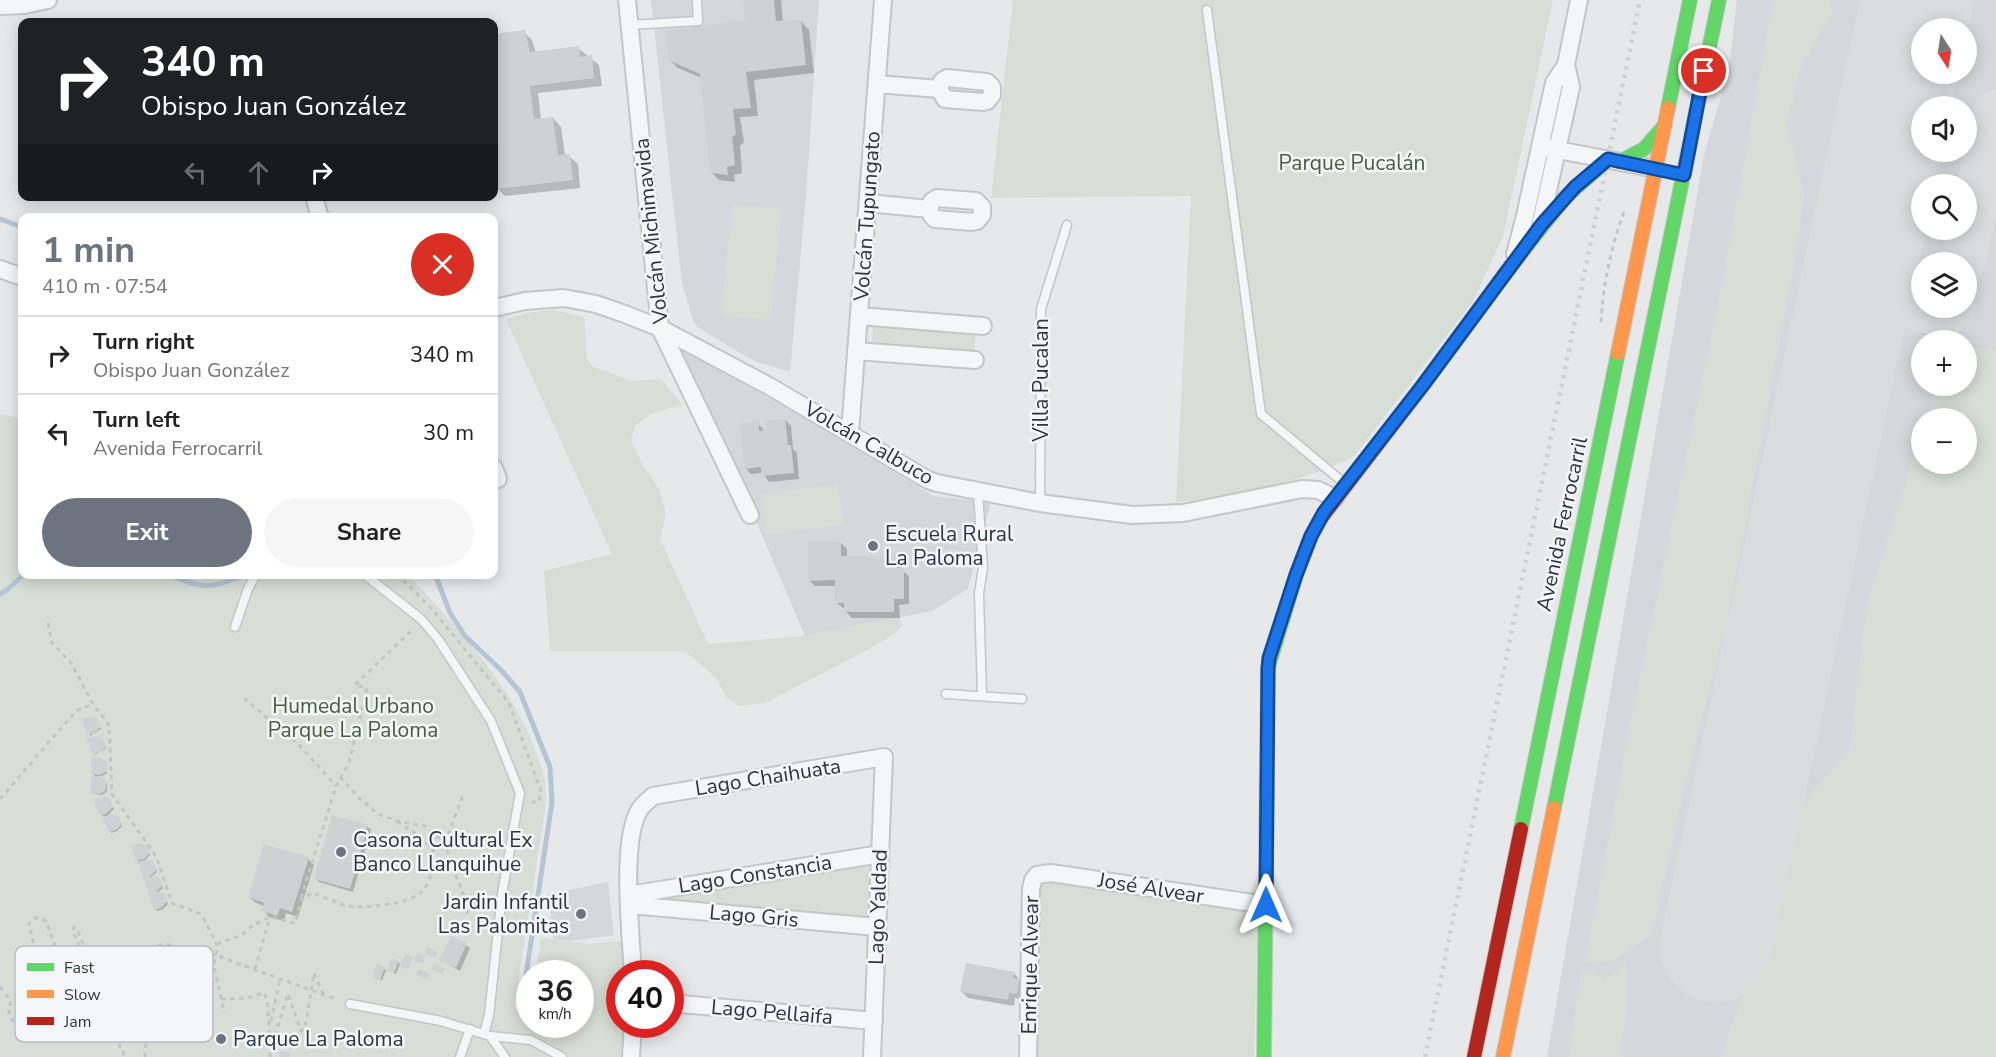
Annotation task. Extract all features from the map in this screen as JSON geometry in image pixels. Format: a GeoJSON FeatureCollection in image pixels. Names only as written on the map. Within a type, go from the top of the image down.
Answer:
{"type":"FeatureCollection","features":[{"type":"Feature","properties":{"kind":"main road","name":"Avenida Ferrocarril"},"geometry":{"type":"LineString","coordinates":[[1474,1057],[1690,0]]}},
{"type":"Feature","properties":{"kind":"main road"},"geometry":{"type":"LineString","coordinates":[[1503,1057],[1719,0]]}},
{"type":"Feature","properties":{"kind":"main road"},"geometry":{"type":"LineString","coordinates":[[1264,1057],[1269,658],[1296,575],[1317,522],[1539,228],[1566,196],[1613,161],[1644,149],[1665,124]]}},
{"type":"Feature","properties":{"kind":"main road"},"geometry":{"type":"LineString","coordinates":[[1656,170],[1684,175]]}},
{"type":"Feature","properties":{"kind":"street"},"geometry":{"type":"LineString","coordinates":[[0,6],[24,5],[48,0]]}},
{"type":"Feature","properties":{"kind":"street","name":"Volcán Michimavida"},"geometry":{"type":"LineString","coordinates":[[627,0],[660,328],[750,515]]}},
{"type":"Feature","properties":{"kind":"street","name":"Volcán Tupungato"},"geometry":{"type":"LineString","coordinates":[[850,432],[884,0]]}},
{"type":"Feature","properties":{"kind":"street"},"geometry":{"type":"LineString","coordinates":[[1511,266],[1519,242],[1554,83],[1566,65],[1580,0]]}},
{"type":"Feature","properties":{"kind":"street"},"geometry":{"type":"LineString","coordinates":[[1539,228],[1571,87],[1566,65]]}},
{"type":"Feature","properties":{"kind":"street"},"geometry":{"type":"LineString","coordinates":[[877,84],[939,89]]}},
{"type":"Feature","properties":{"kind":"street"},"geometry":{"type":"LineString","coordinates":[[1540,146],[1656,170]]}},
{"type":"Feature","properties":{"kind":"street"},"geometry":{"type":"LineString","coordinates":[[868,203],[929,209]]}},
{"type":"Feature","properties":{"kind":"street"},"geometry":{"type":"LineString","coordinates":[[0,269],[18,276]]}},
{"type":"Feature","properties":{"kind":"street","name":"Volcán Calbuco"},"geometry":{"type":"LineString","coordinates":[[498,307],[544,299],[576,298],[660,328],[769,386],[928,480],[978,492],[1123,514],[1169,515],[1302,489],[1318,490],[1335,498]]}},
{"type":"Feature","properties":{"kind":"street"},"geometry":{"type":"LineString","coordinates":[[859,316],[983,326]]}},
{"type":"Feature","properties":{"kind":"street"},"geometry":{"type":"LineString","coordinates":[[856,351],[975,360]]}},
{"type":"Feature","properties":{"kind":"street","name":"Lago Chaihuata"},"geometry":{"type":"LineString","coordinates":[[630,900],[629,841],[633,823],[640,808],[653,796],[884,758]]}},
{"type":"Feature","properties":{"kind":"street","name":"Lago Yaldad"},"geometry":{"type":"LineString","coordinates":[[873,1057],[884,758]]}},
{"type":"Feature","properties":{"kind":"street","name":"Lago Constancia"},"geometry":{"type":"LineString","coordinates":[[630,900],[880,854]]}},
{"type":"Feature","properties":{"kind":"street","name":"José Alvear"},"geometry":{"type":"LineString","coordinates":[[1037,875],[1051,873],[1266,905]]}},
{"type":"Feature","properties":{"kind":"street","name":"Enrique Alvear"},"geometry":{"type":"LineString","coordinates":[[1028,1057],[1031,890],[1033,880],[1037,875]]}},
{"type":"Feature","properties":{"kind":"street"},"geometry":{"type":"LineString","coordinates":[[630,900],[632,960]]}},
{"type":"Feature","properties":{"kind":"street","name":"Lago Gris"},"geometry":{"type":"LineString","coordinates":[[630,900],[877,927]]}},
{"type":"Feature","properties":{"kind":"street","name":"Lago Pellaifa"},"geometry":{"type":"LineString","coordinates":[[684,1004],[874,1021]]}},
{"type":"Feature","properties":{"kind":"street"},"geometry":{"type":"LineString","coordinates":[[631,1057],[632,1038]]}},
{"type":"Feature","properties":{"kind":"lane"},"geometry":{"type":"LineString","coordinates":[[629,25],[698,21],[697,0]]}},
{"type":"Feature","properties":{"kind":"lane"},"geometry":{"type":"LineString","coordinates":[[1207,10],[1261,414],[1346,484]]}},
{"type":"Feature","properties":{"kind":"lane","name":"Villa Pucalan"},"geometry":{"type":"LineString","coordinates":[[1040,503],[1041,309],[1067,225]]}},
{"type":"Feature","properties":{"kind":"lane"},"geometry":{"type":"LineString","coordinates":[[978,492],[983,567],[980,593],[982,696]]}},
{"type":"Feature","properties":{"kind":"lane"},"geometry":{"type":"LineString","coordinates":[[235,627],[253,579]]}},
{"type":"Feature","properties":{"kind":"lane"},"geometry":{"type":"LineString","coordinates":[[370,579],[421,619],[438,639],[491,721],[520,793],[502,894],[487,1035],[506,1057]]}},
{"type":"Feature","properties":{"kind":"lane"},"geometry":{"type":"LineString","coordinates":[[946,694],[1022,699]]}},
{"type":"Feature","properties":{"kind":"lane"},"geometry":{"type":"LineString","coordinates":[[350,1004],[434,1020],[487,1035],[531,1040],[562,1057]]}},
{"type":"Feature","properties":{"kind":"lane"},"geometry":{"type":"LineString","coordinates":[[460,1057],[470,1029]]}},
{"type":"Feature","properties":{"kind":"path"},"geometry":{"type":"LineString","coordinates":[[217,944],[235,938],[270,917],[295,923],[336,786],[349,763],[367,688],[355,685],[394,649],[421,619]]}},
{"type":"Feature","properties":{"kind":"path"},"geometry":{"type":"LineString","coordinates":[[48,623],[52,643],[71,663],[93,704],[109,725],[112,794],[156,856],[171,903],[201,914],[217,944],[214,966],[224,1013]]}},
{"type":"Feature","properties":{"kind":"path"},"geometry":{"type":"LineString","coordinates":[[244,698],[300,746],[336,786]]}},
{"type":"Feature","properties":{"kind":"path"},"geometry":{"type":"LineString","coordinates":[[0,799],[76,711],[93,704]]}},
{"type":"Feature","properties":{"kind":"path"},"geometry":{"type":"LineString","coordinates":[[340,777],[378,814],[397,821],[425,826],[445,843],[462,890],[468,916]]}},
{"type":"Feature","properties":{"kind":"path"},"geometry":{"type":"LineString","coordinates":[[445,843],[463,795]]}},
{"type":"Feature","properties":{"kind":"path"},"geometry":{"type":"LineString","coordinates":[[301,900],[312,893],[346,906],[379,905],[406,901],[424,891],[434,863],[433,849],[397,821]]}},
{"type":"Feature","properties":{"kind":"path"},"geometry":{"type":"LineString","coordinates":[[255,969],[270,917]]}},
{"type":"Feature","properties":{"kind":"path"},"geometry":{"type":"LineString","coordinates":[[34,946],[29,925],[33,918],[42,918],[46,921],[54,946]]}},
{"type":"Feature","properties":{"kind":"path"},"geometry":{"type":"LineString","coordinates":[[78,946],[73,933],[74,927],[84,946]]}},
{"type":"Feature","properties":{"kind":"path"},"geometry":{"type":"LineString","coordinates":[[156,946],[164,944],[173,946]]}},
{"type":"Feature","properties":{"kind":"path"},"geometry":{"type":"LineString","coordinates":[[215,955],[255,969],[280,979],[311,990],[324,995],[314,973],[312,981],[311,990],[304,1028],[301,1031],[288,994],[273,1041],[270,1036],[267,999],[264,993],[246,998],[221,999]]}},
{"type":"Feature","properties":{"kind":"path"},"geometry":{"type":"LineString","coordinates":[[270,1057],[270,1023],[280,979]]}},
{"type":"Feature","properties":{"kind":"path"},"geometry":{"type":"LineString","coordinates":[[0,987],[11,1001],[9,1014],[15,1026]]}},
{"type":"Feature","properties":{"kind":"path"},"geometry":{"type":"LineString","coordinates":[[118,1042],[124,1057]]}},
{"type":"Feature","properties":{"kind":"path"},"geometry":{"type":"LineString","coordinates":[[145,1057],[146,1042]]}},
{"type":"Feature","properties":{"kind":"shaded area"},"geometry":{"type":"Polygon","coordinates":[[[651,0],[819,0],[806,196],[790,372],[759,363],[698,327],[693,321],[682,283],[651,0]]]}},
{"type":"Feature","properties":{"kind":"shaded area"},"geometry":{"type":"Polygon","coordinates":[[[1737,0],[1996,0],[1996,1057],[1547,1057],[1704,155],[1729,69],[1737,0]]]}},
{"type":"Feature","properties":{"kind":"shaded area","name":"Escuela Rural La Paloma"},"geometry":{"type":"Polygon","coordinates":[[[677,348],[828,430],[933,496],[991,502],[968,589],[932,611],[805,636],[742,488],[677,348]]]}},
{"type":"Feature","properties":{"kind":"shaded area","name":"Jardin Infantil Las Palomitas"},"geometry":{"type":"Polygon","coordinates":[[[608,882],[614,935],[571,941],[553,939],[549,894],[608,882]]]}},
{"type":"Feature","properties":{"kind":"green space","name":"Parque Pucalán"},"geometry":{"type":"Polygon","coordinates":[[[1013,0],[1553,0],[1503,236],[1473,301],[1355,455],[1335,465],[1292,480],[1176,503],[1191,196],[991,198],[1013,0]]]}},
{"type":"Feature","properties":{"kind":"green space"},"geometry":{"type":"Polygon","coordinates":[[[1773,0],[1831,0],[1832,14],[1802,64],[1787,125],[1804,194],[1797,249],[1728,618],[1686,783],[1652,934],[1613,960],[1585,963],[1630,724],[1721,289],[1773,0]]]}},
{"type":"Feature","properties":{"kind":"green space"},"geometry":{"type":"Polygon","coordinates":[[[732,205],[782,209],[771,320],[721,315],[732,205]]]}},
{"type":"Feature","properties":{"kind":"green space"},"geometry":{"type":"Polygon","coordinates":[[[554,310],[584,317],[587,359],[592,366],[631,381],[662,379],[682,405],[652,413],[635,426],[631,440],[643,465],[659,489],[666,514],[660,539],[708,644],[805,636],[900,617],[902,626],[894,634],[869,649],[765,703],[739,706],[726,697],[717,679],[685,651],[550,651],[544,571],[612,554],[506,319],[527,313],[554,310]]]}},
{"type":"Feature","properties":{"kind":"green space"},"geometry":{"type":"Polygon","coordinates":[[[873,323],[976,330],[974,354],[872,345],[873,323]]]}},
{"type":"Feature","properties":{"kind":"green space"},"geometry":{"type":"Polygon","coordinates":[[[1977,348],[1996,351],[1996,1057],[1720,1057],[1756,962],[1799,806],[1850,749],[1866,608],[1911,463],[1911,474],[1977,474],[1977,408],[1930,408],[1934,396],[1977,396],[1977,348]]]}},
{"type":"Feature","properties":{"kind":"green space","name":"Parque La Paloma"},"geometry":{"type":"Polygon","coordinates":[[[0,414],[18,418],[18,579],[411,579],[414,581],[479,655],[508,695],[531,739],[544,777],[545,810],[522,960],[516,960],[514,1008],[516,1009],[516,1038],[594,1038],[594,960],[538,960],[541,938],[587,944],[622,941],[623,960],[606,960],[606,1038],[623,1038],[623,1057],[0,1057],[0,414]]]}},
{"type":"Feature","properties":{"kind":"green space"},"geometry":{"type":"Polygon","coordinates":[[[838,484],[844,524],[766,535],[761,494],[838,484]]]}},
{"type":"Feature","properties":{"kind":"green space"},"geometry":{"type":"Polygon","coordinates":[[[870,863],[868,922],[653,903],[653,898],[870,863]]]}},
{"type":"Feature","properties":{"kind":"green space"},"geometry":{"type":"Polygon","coordinates":[[[1041,879],[1250,908],[1258,913],[1254,1057],[1033,1057],[1037,884],[1041,879]]]}},
{"type":"Feature","properties":{"kind":"green space"},"geometry":{"type":"Polygon","coordinates":[[[1626,964],[1627,1004],[1621,1057],[1568,1057],[1581,974],[1595,974],[1604,980],[1626,964]]]}},
{"type":"Feature","properties":{"kind":"building"},"geometry":{"type":"Polygon","coordinates":[[[743,0],[774,0],[776,21],[801,20],[806,65],[746,72],[751,108],[733,109],[736,134],[732,137],[735,165],[727,167],[728,175],[710,173],[700,74],[668,60],[666,31],[745,20],[743,0]]]}},
{"type":"Feature","properties":{"kind":"building"},"geometry":{"type":"Polygon","coordinates":[[[525,30],[530,52],[579,46],[580,57],[592,55],[594,78],[530,86],[534,119],[553,117],[558,155],[570,154],[573,180],[498,189],[498,33],[525,30]]]}},
{"type":"Feature","properties":{"kind":"building"},"geometry":{"type":"Polygon","coordinates":[[[785,419],[794,473],[761,476],[761,467],[744,469],[740,423],[759,421],[759,431],[766,430],[765,420],[785,419]]]}},
{"type":"Feature","properties":{"kind":"building"},"geometry":{"type":"Polygon","coordinates":[[[808,541],[841,542],[841,556],[897,556],[897,568],[904,568],[904,599],[894,599],[894,612],[844,612],[844,603],[835,603],[835,580],[808,581],[808,541]]]}},
{"type":"Feature","properties":{"kind":"building"},"geometry":{"type":"Polygon","coordinates":[[[90,717],[97,719],[101,727],[87,735],[82,719],[90,717]]]}},
{"type":"Feature","properties":{"kind":"building"},"geometry":{"type":"Polygon","coordinates":[[[95,736],[102,738],[106,746],[93,755],[87,739],[95,736]]]}},
{"type":"Feature","properties":{"kind":"building"},"geometry":{"type":"Polygon","coordinates":[[[91,757],[101,758],[107,762],[107,771],[100,775],[92,774],[91,757]]]}},
{"type":"Feature","properties":{"kind":"building"},"geometry":{"type":"Polygon","coordinates":[[[91,776],[106,780],[106,790],[100,794],[91,793],[91,776]]]}},
{"type":"Feature","properties":{"kind":"building"},"geometry":{"type":"Polygon","coordinates":[[[102,797],[109,799],[113,807],[100,816],[94,800],[102,797]]]}},
{"type":"Feature","properties":{"kind":"building"},"geometry":{"type":"Polygon","coordinates":[[[111,814],[118,816],[122,824],[116,830],[108,832],[103,817],[111,814]]]}},
{"type":"Feature","properties":{"kind":"building","name":"Casona Cultural Ex Banco Llanquihue"},"geometry":{"type":"Polygon","coordinates":[[[332,815],[368,825],[350,889],[314,879],[332,815]]]}},
{"type":"Feature","properties":{"kind":"building"},"geometry":{"type":"Polygon","coordinates":[[[139,843],[146,845],[150,853],[144,859],[136,861],[131,846],[139,843]]]}},
{"type":"Feature","properties":{"kind":"building"},"geometry":{"type":"Polygon","coordinates":[[[264,844],[309,857],[292,912],[280,908],[277,916],[261,911],[264,903],[248,897],[264,844]]]}},
{"type":"Feature","properties":{"kind":"building"},"geometry":{"type":"Polygon","coordinates":[[[153,861],[157,870],[149,877],[159,877],[162,886],[156,892],[164,893],[168,901],[161,908],[154,910],[138,862],[153,861]]]}},
{"type":"Feature","properties":{"kind":"building"},"geometry":{"type":"Polygon","coordinates":[[[451,936],[467,943],[456,968],[439,961],[451,936]]]}},
{"type":"Feature","properties":{"kind":"building"},"geometry":{"type":"Polygon","coordinates":[[[428,947],[438,952],[435,958],[425,953],[428,947]]]}},
{"type":"Feature","properties":{"kind":"building"},"geometry":{"type":"Polygon","coordinates":[[[418,952],[426,956],[422,964],[414,960],[418,952]]]}},
{"type":"Feature","properties":{"kind":"building"},"geometry":{"type":"Polygon","coordinates":[[[406,954],[413,957],[408,969],[400,966],[406,954]]]}},
{"type":"Feature","properties":{"kind":"building"},"geometry":{"type":"Polygon","coordinates":[[[392,958],[399,961],[394,973],[386,970],[392,958]]]}},
{"type":"Feature","properties":{"kind":"building"},"geometry":{"type":"Polygon","coordinates":[[[434,963],[445,968],[442,974],[431,969],[434,963]]]}},
{"type":"Feature","properties":{"kind":"building"},"geometry":{"type":"Polygon","coordinates":[[[966,963],[1015,972],[1013,978],[1019,979],[1017,994],[1009,993],[1008,1000],[960,992],[966,963]]]}},
{"type":"Feature","properties":{"kind":"building"},"geometry":{"type":"Polygon","coordinates":[[[377,964],[385,967],[380,980],[372,977],[377,964]]]}},
{"type":"Feature","properties":{"kind":"building"},"geometry":{"type":"Polygon","coordinates":[[[419,969],[430,974],[427,980],[416,975],[419,969]]]}},
{"type":"Feature","properties":{"kind":"building"},"geometry":{"type":"Polygon","coordinates":[[[280,1051],[290,1053],[290,1057],[279,1057],[280,1051]]]}},
{"type":"Feature","properties":{"kind":"waterway"},"geometry":{"type":"LineString","coordinates":[[0,219],[18,226]]}},
{"type":"Feature","properties":{"kind":"waterway"},"geometry":{"type":"LineString","coordinates":[[0,594],[19,579]]}},
{"type":"Feature","properties":{"kind":"waterway"},"geometry":{"type":"LineString","coordinates":[[180,579],[207,586],[234,579]]}},
{"type":"Feature","properties":{"kind":"waterway"},"geometry":{"type":"LineString","coordinates":[[437,579],[450,613],[465,636],[501,670],[520,692],[550,767],[552,802],[528,960]]}},
{"type":"Feature","properties":{"kind":"taxiway"},"geometry":{"type":"LineString","coordinates":[[1965,252],[1996,112]]}},
{"type":"Feature","properties":{"kind":"taxiway"},"geometry":{"type":"LineString","coordinates":[[1855,295],[1911,307]]}},
{"type":"Feature","properties":{"kind":"runway"},"geometry":{"type":"LineString","coordinates":[[1716,946],[1917,0]]}},
{"type":"Feature","properties":{"kind":"railway"},"geometry":{"type":"LineString","coordinates":[[1425,1057],[1640,0]]}},
{"type":"Feature","properties":{"kind":"traffic: fast"},"geometry":{"type":"LineString","coordinates":[[1668,108],[1690,0]]}},
{"type":"Feature","properties":{"kind":"traffic: fast"},"geometry":{"type":"LineString","coordinates":[[1554,808],[1719,0]]}},
{"type":"Feature","properties":{"kind":"traffic: fast"},"geometry":{"type":"LineString","coordinates":[[1619,162],[1644,149],[1665,125]]}},
{"type":"Feature","properties":{"kind":"traffic: fast"},"geometry":{"type":"LineString","coordinates":[[1507,271],[1566,196],[1608,160]]}},
{"type":"Feature","properties":{"kind":"traffic: fast"},"geometry":{"type":"LineString","coordinates":[[1521,829],[1618,353]]}},
{"type":"Feature","properties":{"kind":"traffic: fast"},"geometry":{"type":"LineString","coordinates":[[1264,1057],[1268,668],[1296,575],[1311,536],[1321,518]]}},
{"type":"Feature","properties":{"kind":"traffic: slow"},"geometry":{"type":"LineString","coordinates":[[1618,353],[1668,108]]}},
{"type":"Feature","properties":{"kind":"traffic: slow"},"geometry":{"type":"LineString","coordinates":[[1503,1057],[1554,808]]}},
{"type":"Feature","properties":{"kind":"traffic: jam"},"geometry":{"type":"LineString","coordinates":[[1321,518],[1507,271]]}},
{"type":"Feature","properties":{"kind":"traffic: jam"},"geometry":{"type":"LineString","coordinates":[[1474,1057],[1521,829]]}},
{"type":"Feature","properties":{"kind":"place","name":"Escuela Rural La Paloma"},"geometry":{"type":"Point","coordinates":[873,546]}},
{"type":"Feature","properties":{"kind":"place","name":"Casona Cultural Ex Banco Llanquihue"},"geometry":{"type":"Point","coordinates":[341,852]}},
{"type":"Feature","properties":{"kind":"place","name":"Jardin Infantil Las Palomitas"},"geometry":{"type":"Point","coordinates":[581,914]}},
{"type":"Feature","properties":{"kind":"place","name":"Parque La Paloma"},"geometry":{"type":"Point","coordinates":[221,1039]}},
{"type":"Feature","properties":{"kind":"route"},"geometry":{"type":"LineString","coordinates":[[1266,905],[1269,658],[1296,575],[1317,522],[1423,385],[1528,242],[1575,187],[1608,159],[1684,175],[1704,71]]}},
{"type":"Feature","properties":{"kind":"park label","name":"Humedal Urbano Parque La Paloma"},"geometry":{"type":"Point","coordinates":[353,718]}}]}
